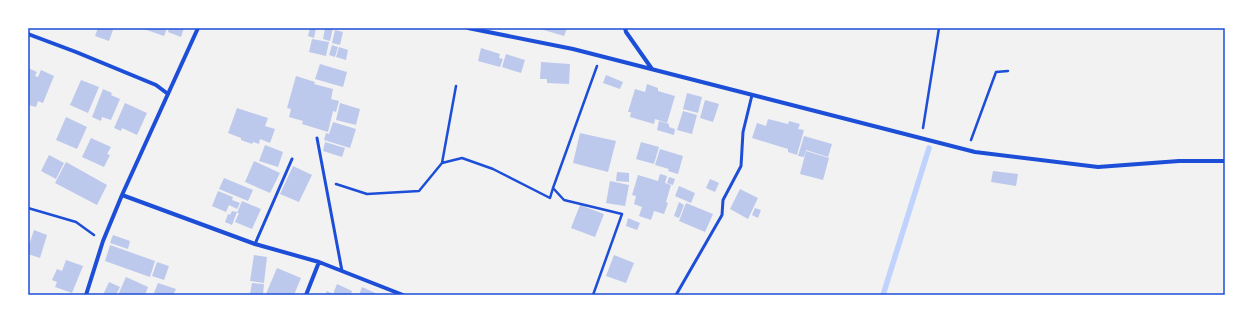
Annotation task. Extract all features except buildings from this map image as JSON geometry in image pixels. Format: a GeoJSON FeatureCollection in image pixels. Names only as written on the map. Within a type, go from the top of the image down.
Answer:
{"type":"FeatureCollection","features":[{"type":"Feature","properties":{"kind":"street"},"geometry":{"type":"LineString","coordinates":[[86,295],[122,194],[198,28]]}},
{"type":"Feature","properties":{"kind":"street"},"geometry":{"type":"LineString","coordinates":[[468,28],[600,56],[975,152],[1098,167],[1179,161],[1225,161]]}},
{"type":"Feature","properties":{"kind":"street"},"geometry":{"type":"LineString","coordinates":[[625,28],[626,32],[652,69]]}},
{"type":"Feature","properties":{"kind":"street"},"geometry":{"type":"LineString","coordinates":[[28,34],[156,85],[168,94]]}},
{"type":"Feature","properties":{"kind":"street"},"geometry":{"type":"LineString","coordinates":[[122,194],[255,244],[319,262],[403,295]]}},
{"type":"Feature","properties":{"kind":"street"},"geometry":{"type":"LineString","coordinates":[[306,295],[319,262]]}},
{"type":"Feature","properties":{"kind":"lane"},"geometry":{"type":"LineString","coordinates":[[676,295],[722,215],[723,200],[741,166],[743,132],[752,95]]}},
{"type":"Feature","properties":{"kind":"lane"},"geometry":{"type":"LineString","coordinates":[[317,138],[342,271]]}},
{"type":"Feature","properties":{"kind":"lane"},"geometry":{"type":"LineString","coordinates":[[255,244],[292,158]]}},
{"type":"Feature","properties":{"kind":"path"},"geometry":{"type":"LineString","coordinates":[[922,139],[939,28]]}},
{"type":"Feature","properties":{"kind":"path"},"geometry":{"type":"LineString","coordinates":[[442,163],[462,158],[493,169],[550,198],[600,56]]}},
{"type":"Feature","properties":{"kind":"path"},"geometry":{"type":"LineString","coordinates":[[968,150],[996,72],[1008,72]]}},
{"type":"Feature","properties":{"kind":"path"},"geometry":{"type":"LineString","coordinates":[[326,181],[367,194],[419,191],[442,163],[456,86]]}},
{"type":"Feature","properties":{"kind":"path"},"geometry":{"type":"LineString","coordinates":[[553,188],[564,200],[622,214],[593,295]]}},
{"type":"Feature","properties":{"kind":"path"},"geometry":{"type":"LineString","coordinates":[[28,208],[76,222],[104,241]]}},
{"type":"Feature","properties":{"kind":"waterway"},"geometry":{"type":"LineString","coordinates":[[883,295],[929,148]]}}]}
